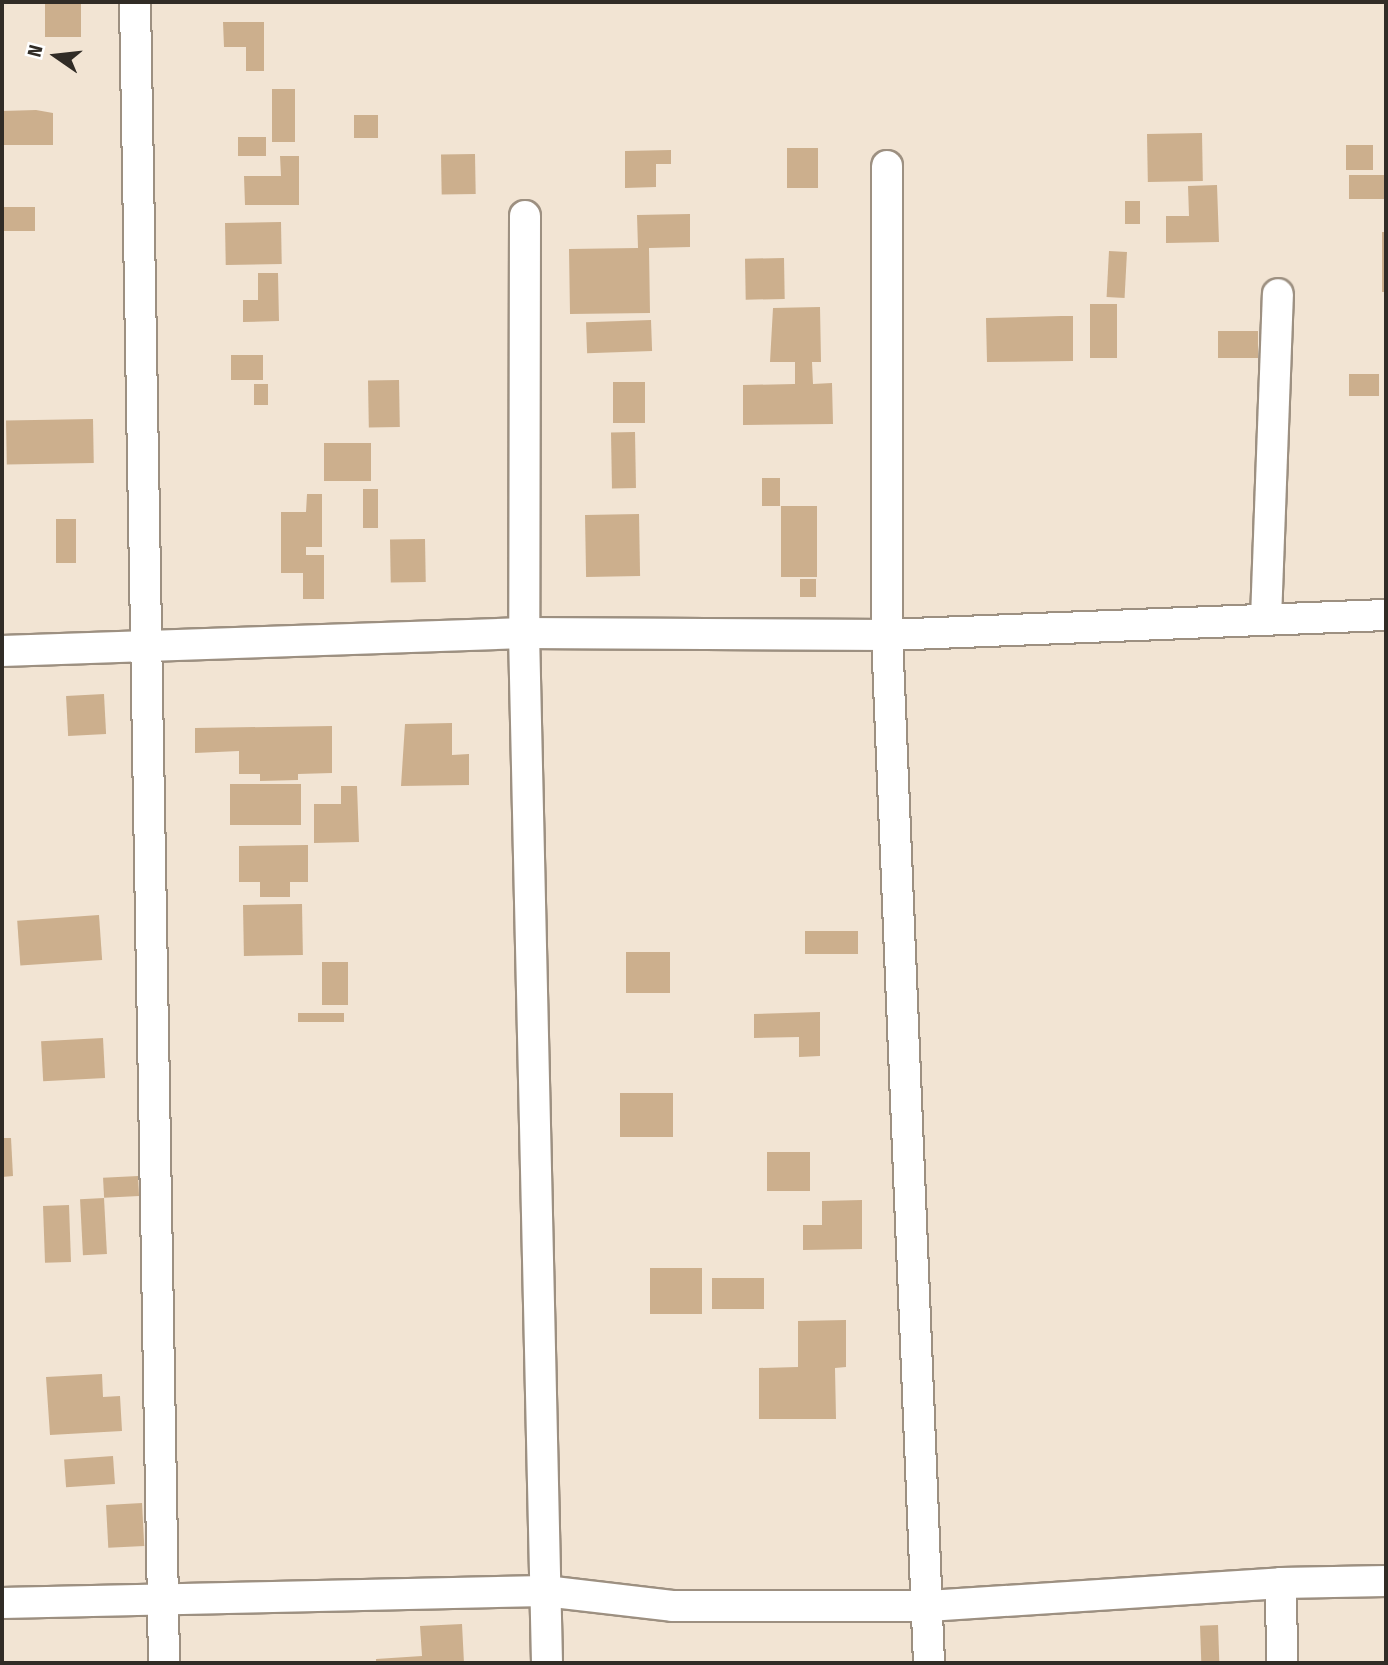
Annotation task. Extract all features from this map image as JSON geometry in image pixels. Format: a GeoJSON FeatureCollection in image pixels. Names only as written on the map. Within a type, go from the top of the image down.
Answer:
{"type":"FeatureCollection","features":[{"type":"Feature","properties":{"kind":"street"},"geometry":{"type":"LineString","coordinates":[[135,2],[164,1663]]}},
{"type":"Feature","properties":{"kind":"street"},"geometry":{"type":"LineString","coordinates":[[887,166],[887,635],[929,1663]]}},
{"type":"Feature","properties":{"kind":"street"},"geometry":{"type":"LineString","coordinates":[[525,216],[524,633],[547,1663]]}},
{"type":"Feature","properties":{"kind":"street"},"geometry":{"type":"LineString","coordinates":[[1266,620],[1278,294]]}},
{"type":"Feature","properties":{"kind":"street"},"geometry":{"type":"LineString","coordinates":[[2,652],[146,649],[524,633],[887,635],[1386,615]]}},
{"type":"Feature","properties":{"kind":"street"},"geometry":{"type":"LineString","coordinates":[[2,1603],[545,1591],[672,1606],[928,1606],[1281,1583],[1386,1581]]}},
{"type":"Feature","properties":{"kind":"street"},"geometry":{"type":"LineString","coordinates":[[1281,1583],[1282,1663]]}},
{"type":"Feature","properties":{"kind":"building"},"geometry":{"type":"Polygon","coordinates":[[[45,2],[81,2],[81,37],[45,37],[45,2]]]}},
{"type":"Feature","properties":{"kind":"building"},"geometry":{"type":"Polygon","coordinates":[[[223,22],[264,22],[264,71],[246,71],[246,47],[224,47],[223,22]]]}},
{"type":"Feature","properties":{"kind":"building"},"geometry":{"type":"Polygon","coordinates":[[[272,89],[295,89],[295,142],[272,142],[272,89]]]}},
{"type":"Feature","properties":{"kind":"building"},"geometry":{"type":"Polygon","coordinates":[[[36,110],[53,113],[53,145],[2,145],[2,111],[36,110]]]}},
{"type":"Feature","properties":{"kind":"building"},"geometry":{"type":"Polygon","coordinates":[[[354,115],[378,115],[378,138],[354,138],[354,115]]]}},
{"type":"Feature","properties":{"kind":"building"},"geometry":{"type":"Polygon","coordinates":[[[1202,133],[1203,181],[1148,182],[1147,134],[1202,133]]]}},
{"type":"Feature","properties":{"kind":"building"},"geometry":{"type":"Polygon","coordinates":[[[238,137],[266,137],[266,156],[238,156],[238,137]]]}},
{"type":"Feature","properties":{"kind":"building"},"geometry":{"type":"Polygon","coordinates":[[[1346,145],[1373,145],[1373,170],[1346,170],[1346,145]]]}},
{"type":"Feature","properties":{"kind":"building"},"geometry":{"type":"Polygon","coordinates":[[[787,148],[818,148],[818,188],[787,188],[787,148]]]}},
{"type":"Feature","properties":{"kind":"building"},"geometry":{"type":"Polygon","coordinates":[[[671,150],[671,164],[656,164],[656,187],[625,188],[625,151],[671,150]]]}},
{"type":"Feature","properties":{"kind":"building"},"geometry":{"type":"Polygon","coordinates":[[[475,154],[476,194],[442,195],[441,155],[475,154]]]}},
{"type":"Feature","properties":{"kind":"building"},"geometry":{"type":"Polygon","coordinates":[[[280,156],[299,156],[299,205],[245,205],[244,176],[281,176],[280,156]]]}},
{"type":"Feature","properties":{"kind":"building"},"geometry":{"type":"Polygon","coordinates":[[[1349,175],[1386,175],[1386,199],[1349,199],[1349,175]]]}},
{"type":"Feature","properties":{"kind":"building"},"geometry":{"type":"Polygon","coordinates":[[[1217,185],[1219,242],[1166,243],[1166,216],[1189,216],[1188,186],[1217,185]]]}},
{"type":"Feature","properties":{"kind":"building"},"geometry":{"type":"Polygon","coordinates":[[[1125,201],[1140,201],[1140,224],[1125,224],[1125,201]]]}},
{"type":"Feature","properties":{"kind":"building"},"geometry":{"type":"Polygon","coordinates":[[[2,207],[35,207],[35,231],[2,231],[2,207]]]}},
{"type":"Feature","properties":{"kind":"building"},"geometry":{"type":"Polygon","coordinates":[[[690,214],[690,247],[649,248],[650,313],[570,314],[569,249],[638,248],[637,215],[690,214]]]}},
{"type":"Feature","properties":{"kind":"building"},"geometry":{"type":"Polygon","coordinates":[[[281,222],[282,264],[226,265],[225,223],[281,222]]]}},
{"type":"Feature","properties":{"kind":"building"},"geometry":{"type":"Polygon","coordinates":[[[1382,232],[1386,232],[1386,292],[1382,292],[1382,232]]]}},
{"type":"Feature","properties":{"kind":"building"},"geometry":{"type":"Polygon","coordinates":[[[1109,251],[1127,252],[1125,298],[1107,297],[1109,251]]]}},
{"type":"Feature","properties":{"kind":"building"},"geometry":{"type":"Polygon","coordinates":[[[784,258],[785,299],[746,300],[745,259],[784,258]]]}},
{"type":"Feature","properties":{"kind":"building"},"geometry":{"type":"Polygon","coordinates":[[[258,273],[278,273],[279,321],[243,322],[243,300],[258,300],[258,273]]]}},
{"type":"Feature","properties":{"kind":"building"},"geometry":{"type":"Polygon","coordinates":[[[1090,304],[1117,304],[1117,358],[1090,358],[1090,304]]]}},
{"type":"Feature","properties":{"kind":"building"},"geometry":{"type":"Polygon","coordinates":[[[820,307],[821,362],[812,362],[813,384],[832,383],[833,424],[743,425],[743,385],[795,384],[795,362],[770,362],[773,308],[820,307]]]}},
{"type":"Feature","properties":{"kind":"building"},"geometry":{"type":"Polygon","coordinates":[[[1073,316],[1073,361],[987,362],[986,318],[1073,316]]]}},
{"type":"Feature","properties":{"kind":"building"},"geometry":{"type":"Polygon","coordinates":[[[651,320],[652,351],[587,353],[586,322],[651,320]]]}},
{"type":"Feature","properties":{"kind":"building"},"geometry":{"type":"Polygon","coordinates":[[[1218,331],[1258,331],[1258,358],[1218,358],[1218,331]]]}},
{"type":"Feature","properties":{"kind":"building"},"geometry":{"type":"Polygon","coordinates":[[[231,355],[263,355],[263,380],[231,380],[231,355]]]}},
{"type":"Feature","properties":{"kind":"building"},"geometry":{"type":"Polygon","coordinates":[[[1349,374],[1379,374],[1379,396],[1349,396],[1349,374]]]}},
{"type":"Feature","properties":{"kind":"building"},"geometry":{"type":"Polygon","coordinates":[[[399,380],[400,427],[369,428],[368,381],[399,380]]]}},
{"type":"Feature","properties":{"kind":"building"},"geometry":{"type":"Polygon","coordinates":[[[613,382],[645,382],[645,423],[613,423],[613,382]]]}},
{"type":"Feature","properties":{"kind":"building"},"geometry":{"type":"Polygon","coordinates":[[[254,384],[268,384],[268,405],[254,405],[254,384]]]}},
{"type":"Feature","properties":{"kind":"building"},"geometry":{"type":"Polygon","coordinates":[[[93,419],[94,463],[7,465],[6,421],[93,419]]]}},
{"type":"Feature","properties":{"kind":"building"},"geometry":{"type":"Polygon","coordinates":[[[611,432],[635,432],[636,488],[612,488],[611,432]]]}},
{"type":"Feature","properties":{"kind":"building"},"geometry":{"type":"Polygon","coordinates":[[[324,443],[371,443],[371,481],[324,481],[324,443]]]}},
{"type":"Feature","properties":{"kind":"building"},"geometry":{"type":"Polygon","coordinates":[[[762,478],[780,478],[780,506],[762,506],[762,478]]]}},
{"type":"Feature","properties":{"kind":"building"},"geometry":{"type":"Polygon","coordinates":[[[363,489],[378,489],[378,528],[363,528],[363,489]]]}},
{"type":"Feature","properties":{"kind":"building"},"geometry":{"type":"Polygon","coordinates":[[[307,494],[322,494],[322,547],[306,547],[306,555],[324,555],[324,599],[303,599],[303,573],[281,573],[281,512],[306,512],[307,494]]]}},
{"type":"Feature","properties":{"kind":"building"},"geometry":{"type":"Polygon","coordinates":[[[781,506],[817,506],[817,577],[781,577],[781,506]]]}},
{"type":"Feature","properties":{"kind":"building"},"geometry":{"type":"Polygon","coordinates":[[[639,514],[640,576],[586,577],[585,515],[639,514]]]}},
{"type":"Feature","properties":{"kind":"building"},"geometry":{"type":"Polygon","coordinates":[[[56,519],[76,519],[76,563],[56,563],[56,519]]]}},
{"type":"Feature","properties":{"kind":"building"},"geometry":{"type":"Polygon","coordinates":[[[425,539],[426,582],[391,583],[390,540],[425,539]]]}},
{"type":"Feature","properties":{"kind":"building"},"geometry":{"type":"Polygon","coordinates":[[[800,579],[816,579],[816,597],[800,597],[800,579]]]}},
{"type":"Feature","properties":{"kind":"building"},"geometry":{"type":"Polygon","coordinates":[[[104,694],[106,734],[68,736],[66,696],[104,694]]]}},
{"type":"Feature","properties":{"kind":"building"},"geometry":{"type":"Polygon","coordinates":[[[452,723],[452,755],[469,754],[469,785],[401,786],[405,724],[452,723]]]}},
{"type":"Feature","properties":{"kind":"building"},"geometry":{"type":"Polygon","coordinates":[[[332,726],[332,773],[298,774],[298,780],[260,781],[260,774],[239,774],[239,751],[195,753],[195,728],[332,726]]]}},
{"type":"Feature","properties":{"kind":"building"},"geometry":{"type":"Polygon","coordinates":[[[230,784],[301,784],[301,825],[230,825],[230,784]]]}},
{"type":"Feature","properties":{"kind":"building"},"geometry":{"type":"Polygon","coordinates":[[[341,786],[357,786],[359,842],[314,843],[314,804],[341,804],[341,786]]]}},
{"type":"Feature","properties":{"kind":"building"},"geometry":{"type":"Polygon","coordinates":[[[308,845],[308,882],[290,882],[290,897],[260,897],[260,882],[239,882],[239,846],[308,845]]]}},
{"type":"Feature","properties":{"kind":"building"},"geometry":{"type":"Polygon","coordinates":[[[302,904],[303,955],[244,956],[243,905],[302,904]]]}},
{"type":"Feature","properties":{"kind":"building"},"geometry":{"type":"Polygon","coordinates":[[[99,915],[102,960],[20,966],[17,921],[99,915]]]}},
{"type":"Feature","properties":{"kind":"building"},"geometry":{"type":"Polygon","coordinates":[[[805,931],[858,931],[858,954],[805,954],[805,931]]]}},
{"type":"Feature","properties":{"kind":"building"},"geometry":{"type":"Polygon","coordinates":[[[626,952],[670,952],[670,993],[626,993],[626,952]]]}},
{"type":"Feature","properties":{"kind":"building"},"geometry":{"type":"Polygon","coordinates":[[[322,962],[348,962],[348,1005],[322,1005],[322,962]]]}},
{"type":"Feature","properties":{"kind":"building"},"geometry":{"type":"Polygon","coordinates":[[[820,1012],[820,1056],[799,1057],[799,1037],[754,1038],[754,1014],[820,1012]]]}},
{"type":"Feature","properties":{"kind":"building"},"geometry":{"type":"Polygon","coordinates":[[[298,1013],[344,1013],[344,1022],[298,1022],[298,1013]]]}},
{"type":"Feature","properties":{"kind":"building"},"geometry":{"type":"Polygon","coordinates":[[[103,1038],[105,1078],[43,1081],[41,1041],[103,1038]]]}},
{"type":"Feature","properties":{"kind":"building"},"geometry":{"type":"Polygon","coordinates":[[[620,1093],[673,1093],[673,1137],[620,1137],[620,1093]]]}},
{"type":"Feature","properties":{"kind":"building"},"geometry":{"type":"Polygon","coordinates":[[[2,1138],[11,1138],[13,1176],[2,1177],[2,1138]]]}},
{"type":"Feature","properties":{"kind":"building"},"geometry":{"type":"Polygon","coordinates":[[[767,1152],[810,1152],[810,1191],[767,1191],[767,1152]]]}},
{"type":"Feature","properties":{"kind":"building"},"geometry":{"type":"Polygon","coordinates":[[[138,1176],[139,1196],[104,1198],[103,1178],[138,1176]]]}},
{"type":"Feature","properties":{"kind":"building"},"geometry":{"type":"Polygon","coordinates":[[[104,1198],[107,1254],[83,1255],[80,1199],[104,1198]]]}},
{"type":"Feature","properties":{"kind":"building"},"geometry":{"type":"Polygon","coordinates":[[[862,1200],[862,1249],[803,1250],[803,1225],[822,1225],[822,1201],[862,1200]]]}},
{"type":"Feature","properties":{"kind":"building"},"geometry":{"type":"Polygon","coordinates":[[[69,1205],[71,1262],[45,1263],[43,1206],[69,1205]]]}},
{"type":"Feature","properties":{"kind":"building"},"geometry":{"type":"Polygon","coordinates":[[[650,1268],[702,1268],[702,1314],[650,1314],[650,1268]]]}},
{"type":"Feature","properties":{"kind":"building"},"geometry":{"type":"Polygon","coordinates":[[[712,1278],[764,1278],[764,1309],[712,1309],[712,1278]]]}},
{"type":"Feature","properties":{"kind":"building"},"geometry":{"type":"Polygon","coordinates":[[[846,1320],[846,1367],[835,1368],[836,1419],[759,1419],[759,1368],[798,1367],[798,1321],[846,1320]]]}},
{"type":"Feature","properties":{"kind":"building"},"geometry":{"type":"Polygon","coordinates":[[[102,1374],[103,1397],[120,1396],[122,1431],[50,1435],[46,1377],[102,1374]]]}},
{"type":"Feature","properties":{"kind":"building"},"geometry":{"type":"Polygon","coordinates":[[[113,1456],[115,1484],[66,1487],[64,1459],[113,1456]]]}},
{"type":"Feature","properties":{"kind":"building"},"geometry":{"type":"Polygon","coordinates":[[[142,1503],[144,1546],[108,1548],[106,1505],[142,1503]]]}},
{"type":"Feature","properties":{"kind":"building"},"geometry":{"type":"Polygon","coordinates":[[[462,1624],[464,1663],[376,1663],[376,1659],[422,1656],[420,1626],[462,1624]]]}},
{"type":"Feature","properties":{"kind":"building"},"geometry":{"type":"Polygon","coordinates":[[[1218,1625],[1219,1663],[1201,1663],[1200,1626],[1218,1625]]]}}]}
